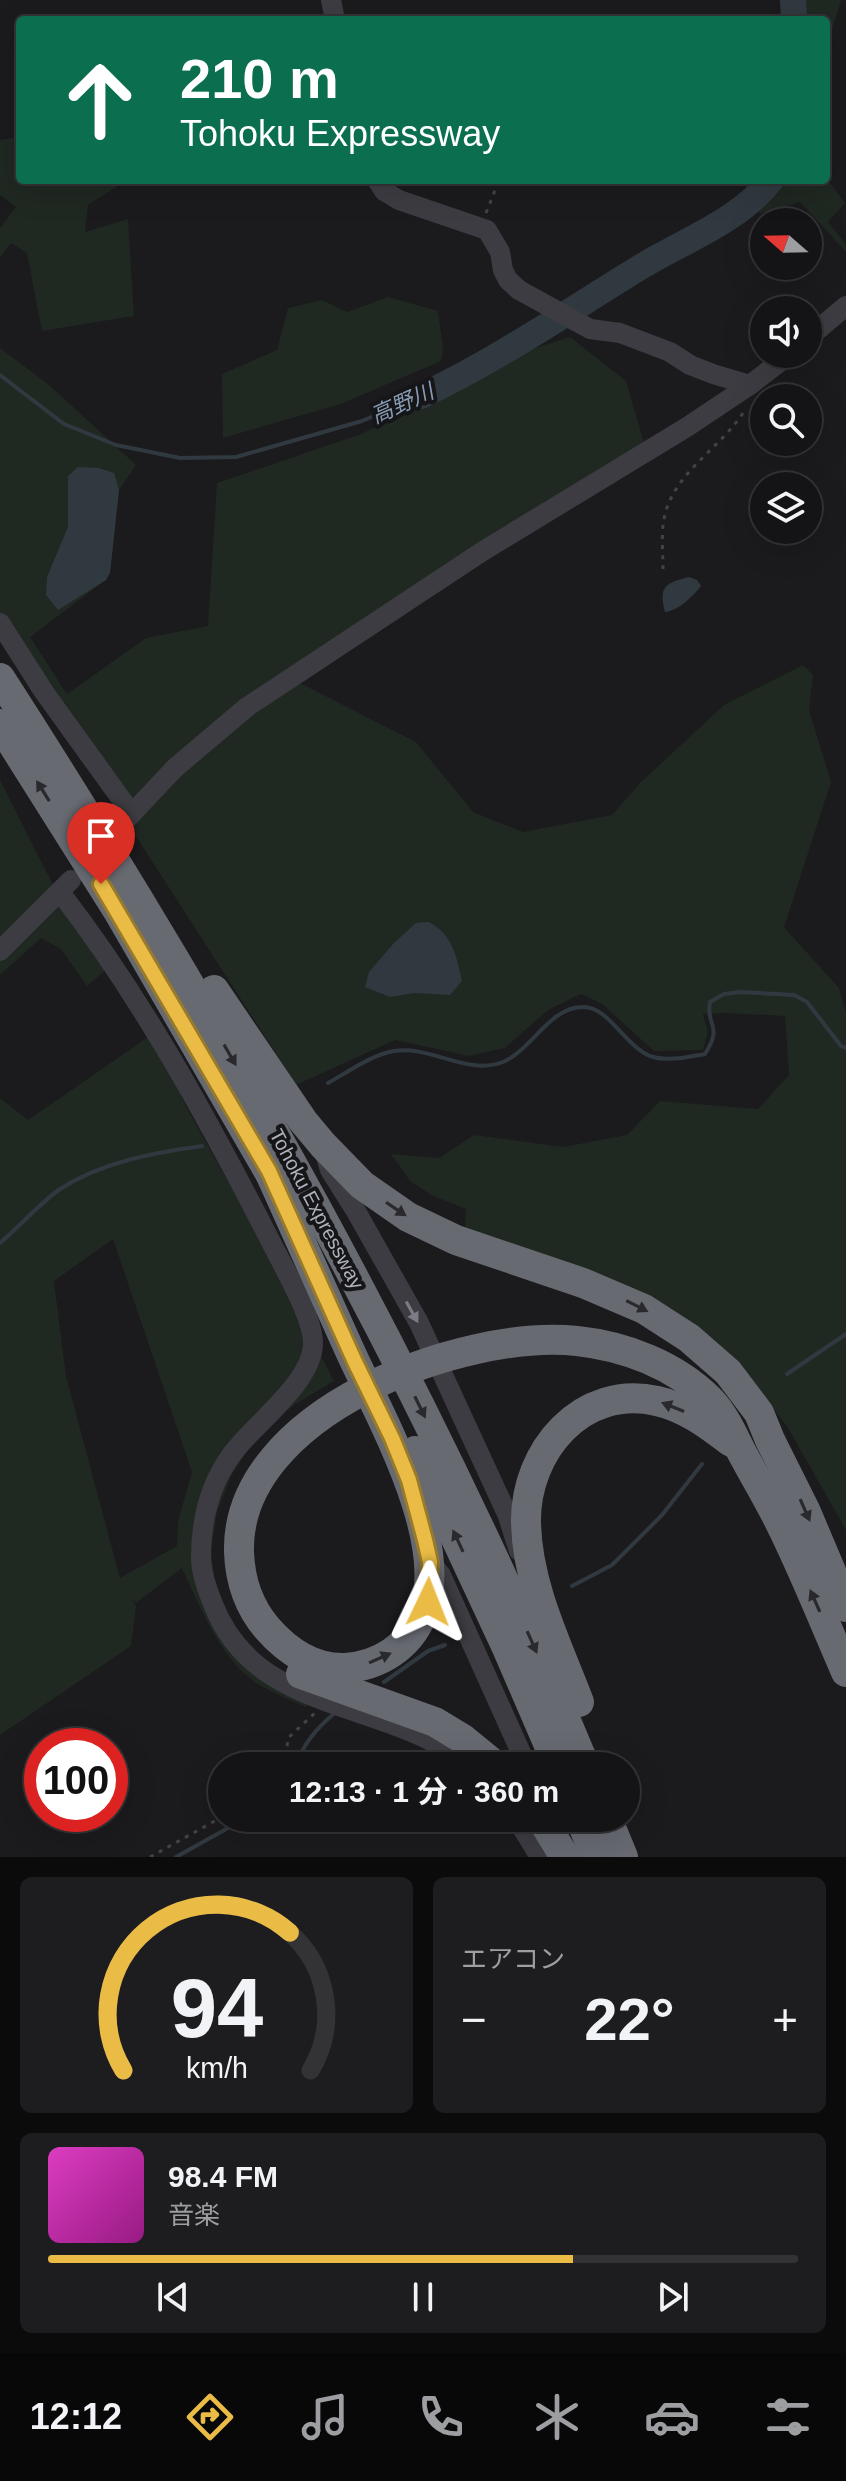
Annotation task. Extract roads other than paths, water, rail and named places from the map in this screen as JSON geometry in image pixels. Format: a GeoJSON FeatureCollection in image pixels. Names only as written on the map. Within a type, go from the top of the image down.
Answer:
{"type":"FeatureCollection","features":[{"type":"Feature","properties":{"kind":"highway","name":"Tohoku Expressway"},"geometry":{"type":"LineString","coordinates":[[0,678],[177,962],[291,1158],[384,1334],[524,1625],[579,1752]]}},
{"type":"Feature","properties":{"kind":"highway","name":"Tohoku Expressway"},"geometry":{"type":"LineString","coordinates":[[0,724],[118,911],[269,1171],[368,1355],[507,1648],[552,1752]]}},
{"type":"Feature","properties":{"kind":"highway"},"geometry":{"type":"LineString","coordinates":[[76,796],[188,952],[277,1084],[323,1145],[362,1185],[419,1222],[469,1245],[618,1297],[667,1322],[711,1356],[744,1391],[759,1413],[846,1607]]}},
{"type":"Feature","properties":{"kind":"highway"},"geometry":{"type":"LineString","coordinates":[[269,1171],[392,1438],[409,1480],[430,1562],[428,1602],[408,1639],[393,1652],[359,1666],[341,1668],[324,1666],[293,1652],[269,1630],[251,1602],[243,1582],[239,1540],[249,1498],[260,1479],[287,1445],[350,1389]]}},
{"type":"Feature","properties":{"kind":"highway"},"geometry":{"type":"LineString","coordinates":[[450,1348],[506,1328],[581,1327],[626,1336],[669,1353],[705,1376],[770,1440]]}},
{"type":"Feature","properties":{"kind":"highway"},"geometry":{"type":"LineString","coordinates":[[479,1752],[435,1722],[325,1684],[287,1667],[258,1640],[236,1606],[225,1563],[224,1542],[233,1501],[251,1465],[281,1431],[316,1403],[350,1389],[404,1356],[450,1348],[576,1340],[639,1355],[677,1374],[710,1400],[728,1422],[784,1530],[846,1672]]}},
{"type":"Feature","properties":{"kind":"highway"},"geometry":{"type":"LineString","coordinates":[[599,1752],[552,1633],[531,1570],[526,1521],[528,1496],[542,1454],[571,1420],[608,1402],[642,1398],[680,1408],[739,1447]]}},
{"type":"Feature","properties":{"kind":"highway"},"geometry":{"type":"LineString","coordinates":[[586,1832],[596,1857]]}},
{"type":"Feature","properties":{"kind":"highway"},"geometry":{"type":"LineString","coordinates":[[613,1832],[623,1857]]}},
{"type":"Feature","properties":{"kind":"highway"},"geometry":{"type":"LineString","coordinates":[[631,1832],[641,1857]]}},
{"type":"Feature","properties":{"kind":"street"},"geometry":{"type":"LineString","coordinates":[[380,184],[384,191],[399,200],[487,230],[500,252],[508,280],[519,290],[578,324],[620,333],[670,352],[690,365],[750,385]]}},
{"type":"Feature","properties":{"kind":"street"},"geometry":{"type":"LineString","coordinates":[[822,326],[846,306]]}},
{"type":"Feature","properties":{"kind":"street"},"geometry":{"type":"LineString","coordinates":[[751,384],[772,368]]}},
{"type":"Feature","properties":{"kind":"street"},"geometry":{"type":"LineString","coordinates":[[0,623],[128,818],[175,768],[247,707],[483,551],[687,427],[750,385]]}},
{"type":"Feature","properties":{"kind":"street"},"geometry":{"type":"LineString","coordinates":[[0,951],[65,886],[199,1103],[312,1332],[313,1348],[297,1383],[241,1443],[211,1492],[203,1522],[201,1564],[215,1611],[225,1629],[275,1678],[325,1703],[427,1738],[446,1752]]}},
{"type":"Feature","properties":{"kind":"street"},"geometry":{"type":"LineString","coordinates":[[323,1145],[330,1170],[419,1323],[508,1516],[524,1566],[531,1570]]}},
{"type":"Feature","properties":{"kind":"street"},"geometry":{"type":"LineString","coordinates":[[430,1562],[441,1575],[521,1752]]}},
{"type":"Feature","properties":{"kind":"waterway","name":"高野川"},"geometry":{"type":"LineString","coordinates":[[793,0],[794,16]]}},
{"type":"Feature","properties":{"kind":"waterway","name":"高野川"},"geometry":{"type":"LineString","coordinates":[[421,396],[506,350],[644,265],[712,228],[744,207],[767,184]]}},
{"type":"Feature","properties":{"kind":"waterway","name":"高野川"},"geometry":{"type":"LineString","coordinates":[[0,375],[64,424],[116,445],[180,458],[236,457],[362,421],[421,396]]}},
{"type":"Feature","properties":{"kind":"waterway"},"geometry":{"type":"LineString","coordinates":[[328,1083],[368,1060],[394,1051],[421,1052],[476,1065],[503,1062],[560,1014],[583,1007],[600,1013],[632,1044],[650,1056],[670,1059],[705,1054],[714,1031],[710,1002],[724,994],[741,992],[794,995],[807,1002],[841,1046],[846,1048]]}},
{"type":"Feature","properties":{"kind":"waterway"},"geometry":{"type":"LineString","coordinates":[[0,1243],[52,1195],[76,1180],[128,1160],[202,1146]]}},
{"type":"Feature","properties":{"kind":"waterway"},"geometry":{"type":"LineString","coordinates":[[787,1374],[846,1334]]}},
{"type":"Feature","properties":{"kind":"waterway"},"geometry":{"type":"LineString","coordinates":[[572,1586],[612,1565],[662,1515],[702,1464]]}},
{"type":"Feature","properties":{"kind":"waterway"},"geometry":{"type":"LineString","coordinates":[[384,1682],[428,1651],[445,1645]]}},
{"type":"Feature","properties":{"kind":"waterway"},"geometry":{"type":"LineString","coordinates":[[302,1752],[312,1736],[336,1712]]}},
{"type":"Feature","properties":{"kind":"waterway"},"geometry":{"type":"LineString","coordinates":[[176,1857],[221,1832]]}}]}
